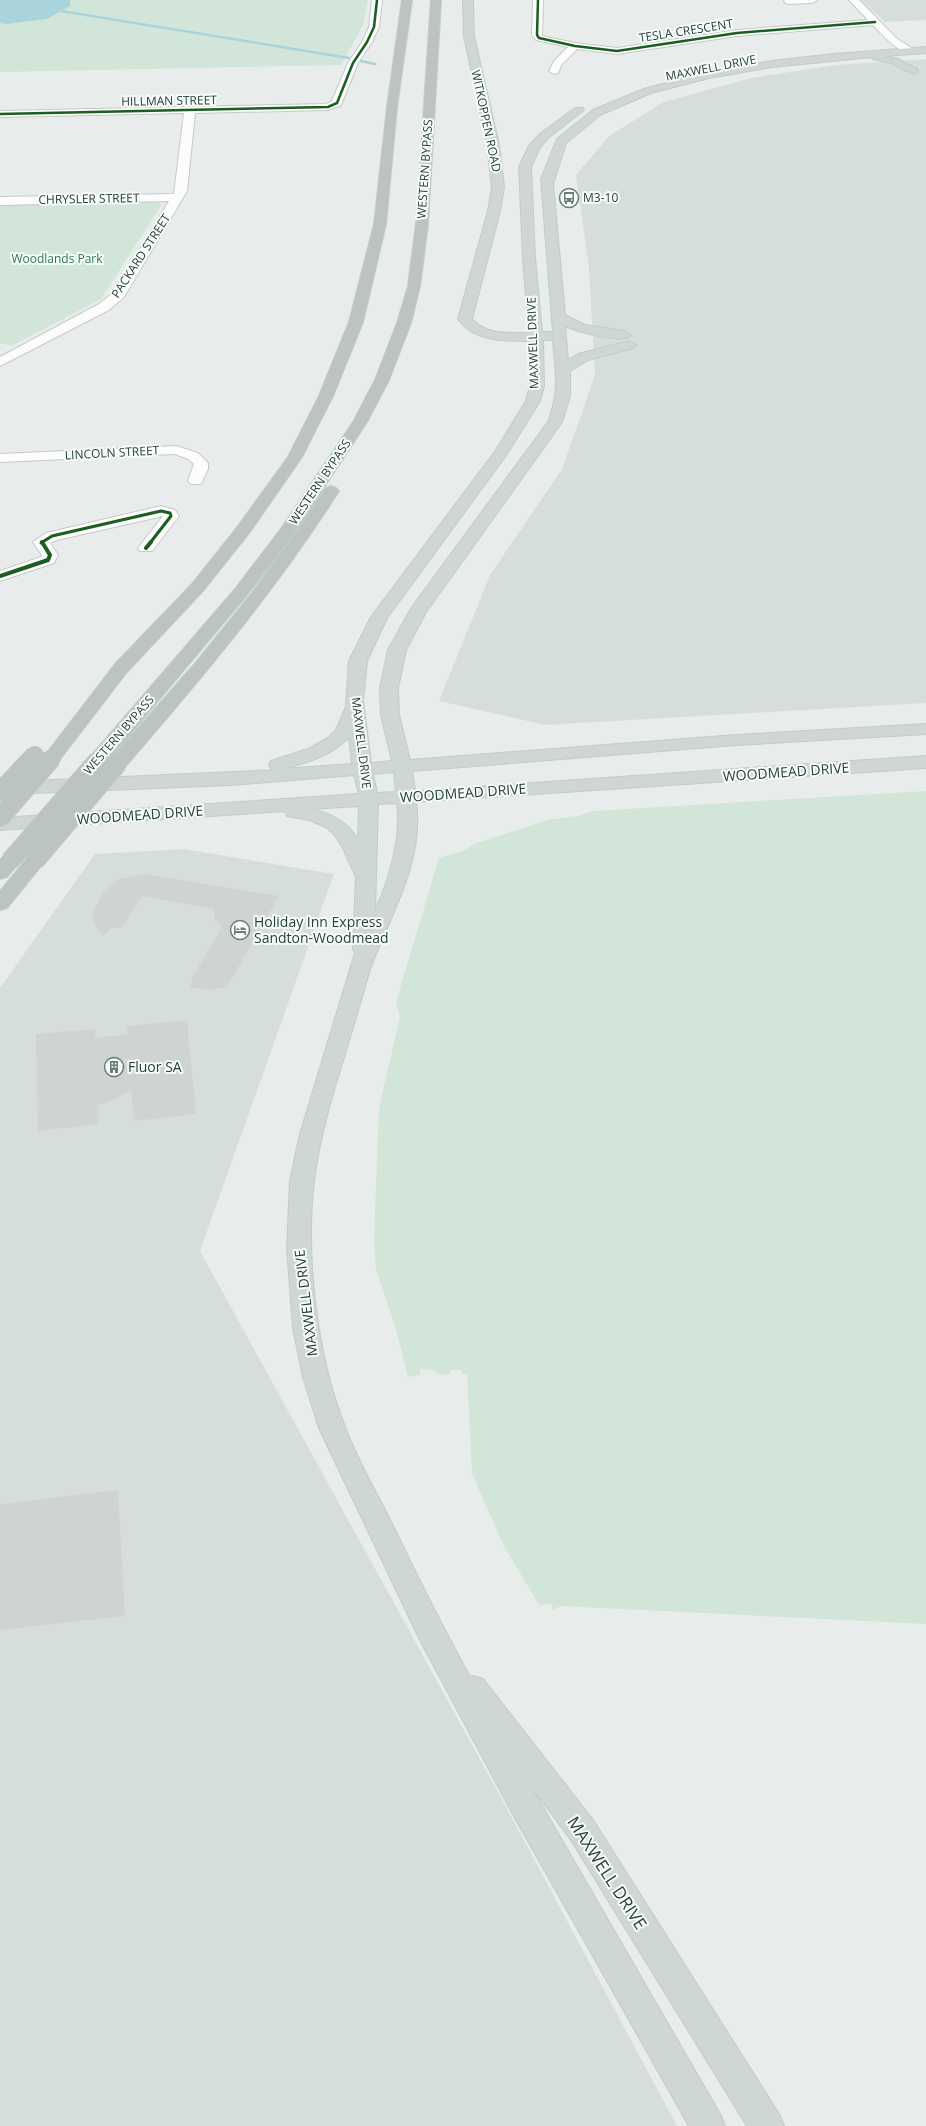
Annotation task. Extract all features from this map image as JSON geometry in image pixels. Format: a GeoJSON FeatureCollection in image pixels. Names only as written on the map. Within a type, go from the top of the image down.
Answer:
{"type":"FeatureCollection","features":[{"type":"Feature","properties":{"kind":"highway"},"geometry":{"type":"LineString","coordinates":[[0,818],[43,756],[121,668],[197,588],[244,529],[295,456],[326,396],[356,322],[380,224],[392,107],[407,0]]}},
{"type":"Feature","properties":{"kind":"highway","name":"WESTERN BYPASS"},"geometry":{"type":"LineString","coordinates":[[5,867],[241,592],[286,533],[360,422],[382,380],[395,348],[414,286],[422,224],[436,0]]}},
{"type":"Feature","properties":{"kind":"highway"},"geometry":{"type":"LineString","coordinates":[[0,904],[261,595],[304,536],[341,475],[360,422]]}},
{"type":"Feature","properties":{"kind":"highway"},"geometry":{"type":"LineString","coordinates":[[0,792],[43,756]]}},
{"type":"Feature","properties":{"kind":"main road","name":"WITKOPPEN ROAD"},"geometry":{"type":"LineString","coordinates":[[468,0],[469,36],[493,145],[498,187],[494,211],[465,317],[467,323],[476,330],[488,334],[535,340]]}},
{"type":"Feature","properties":{"kind":"main road"},"geometry":{"type":"LineString","coordinates":[[908,48],[926,44]]}},
{"type":"Feature","properties":{"kind":"main road"},"geometry":{"type":"LineString","coordinates":[[893,46],[926,50]]}},
{"type":"Feature","properties":{"kind":"main road","name":"MAXWELL DRIVE"},"geometry":{"type":"LineString","coordinates":[[708,2126],[526,1808],[430,1632],[332,1428],[316,1377],[306,1328],[299,1248],[302,1181],[311,1134],[363,958],[389,902],[406,844],[409,820],[402,765],[389,707],[390,676],[397,650],[418,611],[555,422],[563,396],[547,179],[555,151],[568,135],[581,123],[602,110],[650,90],[720,72],[769,63],[852,55],[893,46]]}},
{"type":"Feature","properties":{"kind":"main road","name":"MAXWELL DRIVE"},"geometry":{"type":"LineString","coordinates":[[363,958],[369,799],[362,767],[354,701],[358,662],[376,622],[502,451],[530,406],[537,386],[525,167],[535,146],[558,124],[592,103],[616,93],[669,76],[737,61],[805,53],[893,46]]}},
{"type":"Feature","properties":{"kind":"main road"},"geometry":{"type":"LineString","coordinates":[[852,55],[888,59],[913,71]]}},
{"type":"Feature","properties":{"kind":"main road"},"geometry":{"type":"LineString","coordinates":[[527,216],[550,216]]}},
{"type":"Feature","properties":{"kind":"main road","name":"WITKOPPEN ROAD"},"geometry":{"type":"LineString","coordinates":[[466,310],[455,320],[457,326],[462,332],[486,338],[560,341]]}},
{"type":"Feature","properties":{"kind":"main road"},"geometry":{"type":"LineString","coordinates":[[488,334],[523,327],[534,314]]}},
{"type":"Feature","properties":{"kind":"main road"},"geometry":{"type":"LineString","coordinates":[[557,316],[566,322],[586,330],[627,340],[583,357],[562,370]]}},
{"type":"Feature","properties":{"kind":"main road"},"geometry":{"type":"LineString","coordinates":[[231,779],[296,760],[329,746],[341,737],[349,728],[354,701]]}},
{"type":"Feature","properties":{"kind":"main road"},"geometry":{"type":"LineString","coordinates":[[0,788],[231,779],[362,767],[736,740],[926,729]]}},
{"type":"Feature","properties":{"kind":"main road","name":"WOODMEAD DRIVE"},"geometry":{"type":"LineString","coordinates":[[0,824],[926,762]]}},
{"type":"Feature","properties":{"kind":"main road"},"geometry":{"type":"LineString","coordinates":[[227,809],[301,813],[318,816],[331,821],[345,834],[365,877]]}},
{"type":"Feature","properties":{"kind":"main road","name":"MAXWELL DRIVE"},"geometry":{"type":"LineString","coordinates":[[430,1632],[582,1830],[767,2126]]}},
{"type":"Feature","properties":{"kind":"street","name":"HILLMAN STREET"},"geometry":{"type":"LineString","coordinates":[[0,114],[313,108],[337,103],[353,63],[367,42],[374,27],[377,0]]}},
{"type":"Feature","properties":{"kind":"street","name":"TESLA CRESCENT"},"geometry":{"type":"LineString","coordinates":[[538,0],[537,35],[539,38],[575,46],[624,50],[738,33],[876,22]]}},
{"type":"Feature","properties":{"kind":"street"},"geometry":{"type":"LineString","coordinates":[[788,1],[812,0]]}},
{"type":"Feature","properties":{"kind":"street"},"geometry":{"type":"LineString","coordinates":[[854,0],[876,22],[893,46]]}},
{"type":"Feature","properties":{"kind":"street"},"geometry":{"type":"LineString","coordinates":[[554,71],[558,63],[575,46]]}},
{"type":"Feature","properties":{"kind":"street","name":"PACKARD STREET"},"geometry":{"type":"LineString","coordinates":[[0,362],[104,307],[113,300],[161,228],[182,191],[190,111]]}},
{"type":"Feature","properties":{"kind":"street","name":"CHRYSLER STREET"},"geometry":{"type":"LineString","coordinates":[[0,201],[178,197]]}},
{"type":"Feature","properties":{"kind":"street","name":"LINCOLN STREET"},"geometry":{"type":"LineString","coordinates":[[0,458],[176,450],[193,456],[201,463],[201,469],[196,481]]}},
{"type":"Feature","properties":{"kind":"street"},"geometry":{"type":"LineString","coordinates":[[0,576],[48,560],[50,556],[41,542],[52,536],[160,511],[170,513],[171,516],[146,548]]}},
{"type":"Feature","properties":{"kind":"shaded area"},"geometry":{"type":"Polygon","coordinates":[[[861,0],[926,0],[926,20],[885,22],[861,0]]]}},
{"type":"Feature","properties":{"kind":"shaded area"},"geometry":{"type":"Polygon","coordinates":[[[926,59],[926,703],[545,725],[439,701],[490,575],[562,469],[595,375],[589,269],[576,175],[609,136],[664,102],[751,78],[836,65],[926,59]]]}},
{"type":"Feature","properties":{"kind":"shaded area"},"geometry":{"type":"Polygon","coordinates":[[[184,849],[334,874],[200,1251],[498,1792],[677,2126],[0,2126],[0,988],[95,854],[184,849]]]}},
{"type":"Feature","properties":{"kind":"green space"},"geometry":{"type":"Polygon","coordinates":[[[0,0],[368,0],[363,25],[341,65],[0,72],[0,0]]]}},
{"type":"Feature","properties":{"kind":"green space","name":"Woodlands Park"},"geometry":{"type":"Polygon","coordinates":[[[154,201],[162,204],[101,299],[12,346],[0,343],[0,204],[154,201]]]}},
{"type":"Feature","properties":{"kind":"green space"},"geometry":{"type":"Polygon","coordinates":[[[926,791],[926,1624],[560,1606],[553,1611],[551,1603],[539,1605],[504,1546],[472,1474],[467,1374],[462,1374],[461,1370],[451,1370],[450,1374],[442,1375],[435,1372],[435,1370],[420,1369],[420,1375],[408,1377],[395,1326],[376,1269],[374,1239],[379,1108],[400,1017],[396,1002],[439,858],[462,851],[473,844],[548,820],[577,816],[593,811],[926,791]]]}},
{"type":"Feature","properties":{"kind":"water"},"geometry":{"type":"Polygon","coordinates":[[[0,0],[70,0],[70,6],[47,19],[6,24],[0,23],[0,0]]]}},
{"type":"Feature","properties":{"kind":"building","name":"Holiday Inn Express Sandton-Woodmead"},"geometry":{"type":"Polygon","coordinates":[[[146,874],[279,896],[227,987],[208,990],[190,987],[193,976],[222,927],[214,918],[214,909],[142,896],[122,928],[111,928],[103,936],[95,924],[92,915],[102,894],[119,879],[146,874]]]}},
{"type":"Feature","properties":{"kind":"building","name":"Fluor SA"},"geometry":{"type":"Polygon","coordinates":[[[187,1020],[196,1114],[134,1121],[131,1091],[98,1106],[99,1124],[38,1131],[36,1034],[95,1029],[95,1038],[128,1034],[127,1026],[187,1020]]]}},
{"type":"Feature","properties":{"kind":"building"},"geometry":{"type":"Polygon","coordinates":[[[118,1490],[125,1616],[0,1630],[0,1504],[118,1490]]]}},
{"type":"Feature","properties":{"kind":"waterway"},"geometry":{"type":"LineString","coordinates":[[61,11],[349,58]]}},
{"type":"Feature","properties":{"kind":"waterway"},"geometry":{"type":"LineString","coordinates":[[361,61],[375,64]]}},
{"type":"Feature","properties":{"kind":"cycle path"},"geometry":{"type":"LineString","coordinates":[[0,114],[328,107],[337,103],[353,63],[367,42],[374,27],[377,0]]}},
{"type":"Feature","properties":{"kind":"cycle path"},"geometry":{"type":"LineString","coordinates":[[538,0],[537,35],[539,38],[575,46],[617,51],[737,33],[875,22]]}},
{"type":"Feature","properties":{"kind":"cycle path"},"geometry":{"type":"LineString","coordinates":[[0,576],[48,560],[50,555],[41,542],[52,536],[161,511],[170,513],[171,516],[146,548]]}},
{"type":"Feature","properties":{"kind":"place","name":"M3-10"},"geometry":{"type":"Point","coordinates":[569,198]}},
{"type":"Feature","properties":{"kind":"place","name":"Holiday Inn Express Sandton-Woodmead"},"geometry":{"type":"Point","coordinates":[240,930]}},
{"type":"Feature","properties":{"kind":"place","name":"Fluor SA"},"geometry":{"type":"Point","coordinates":[114,1067]}}]}
